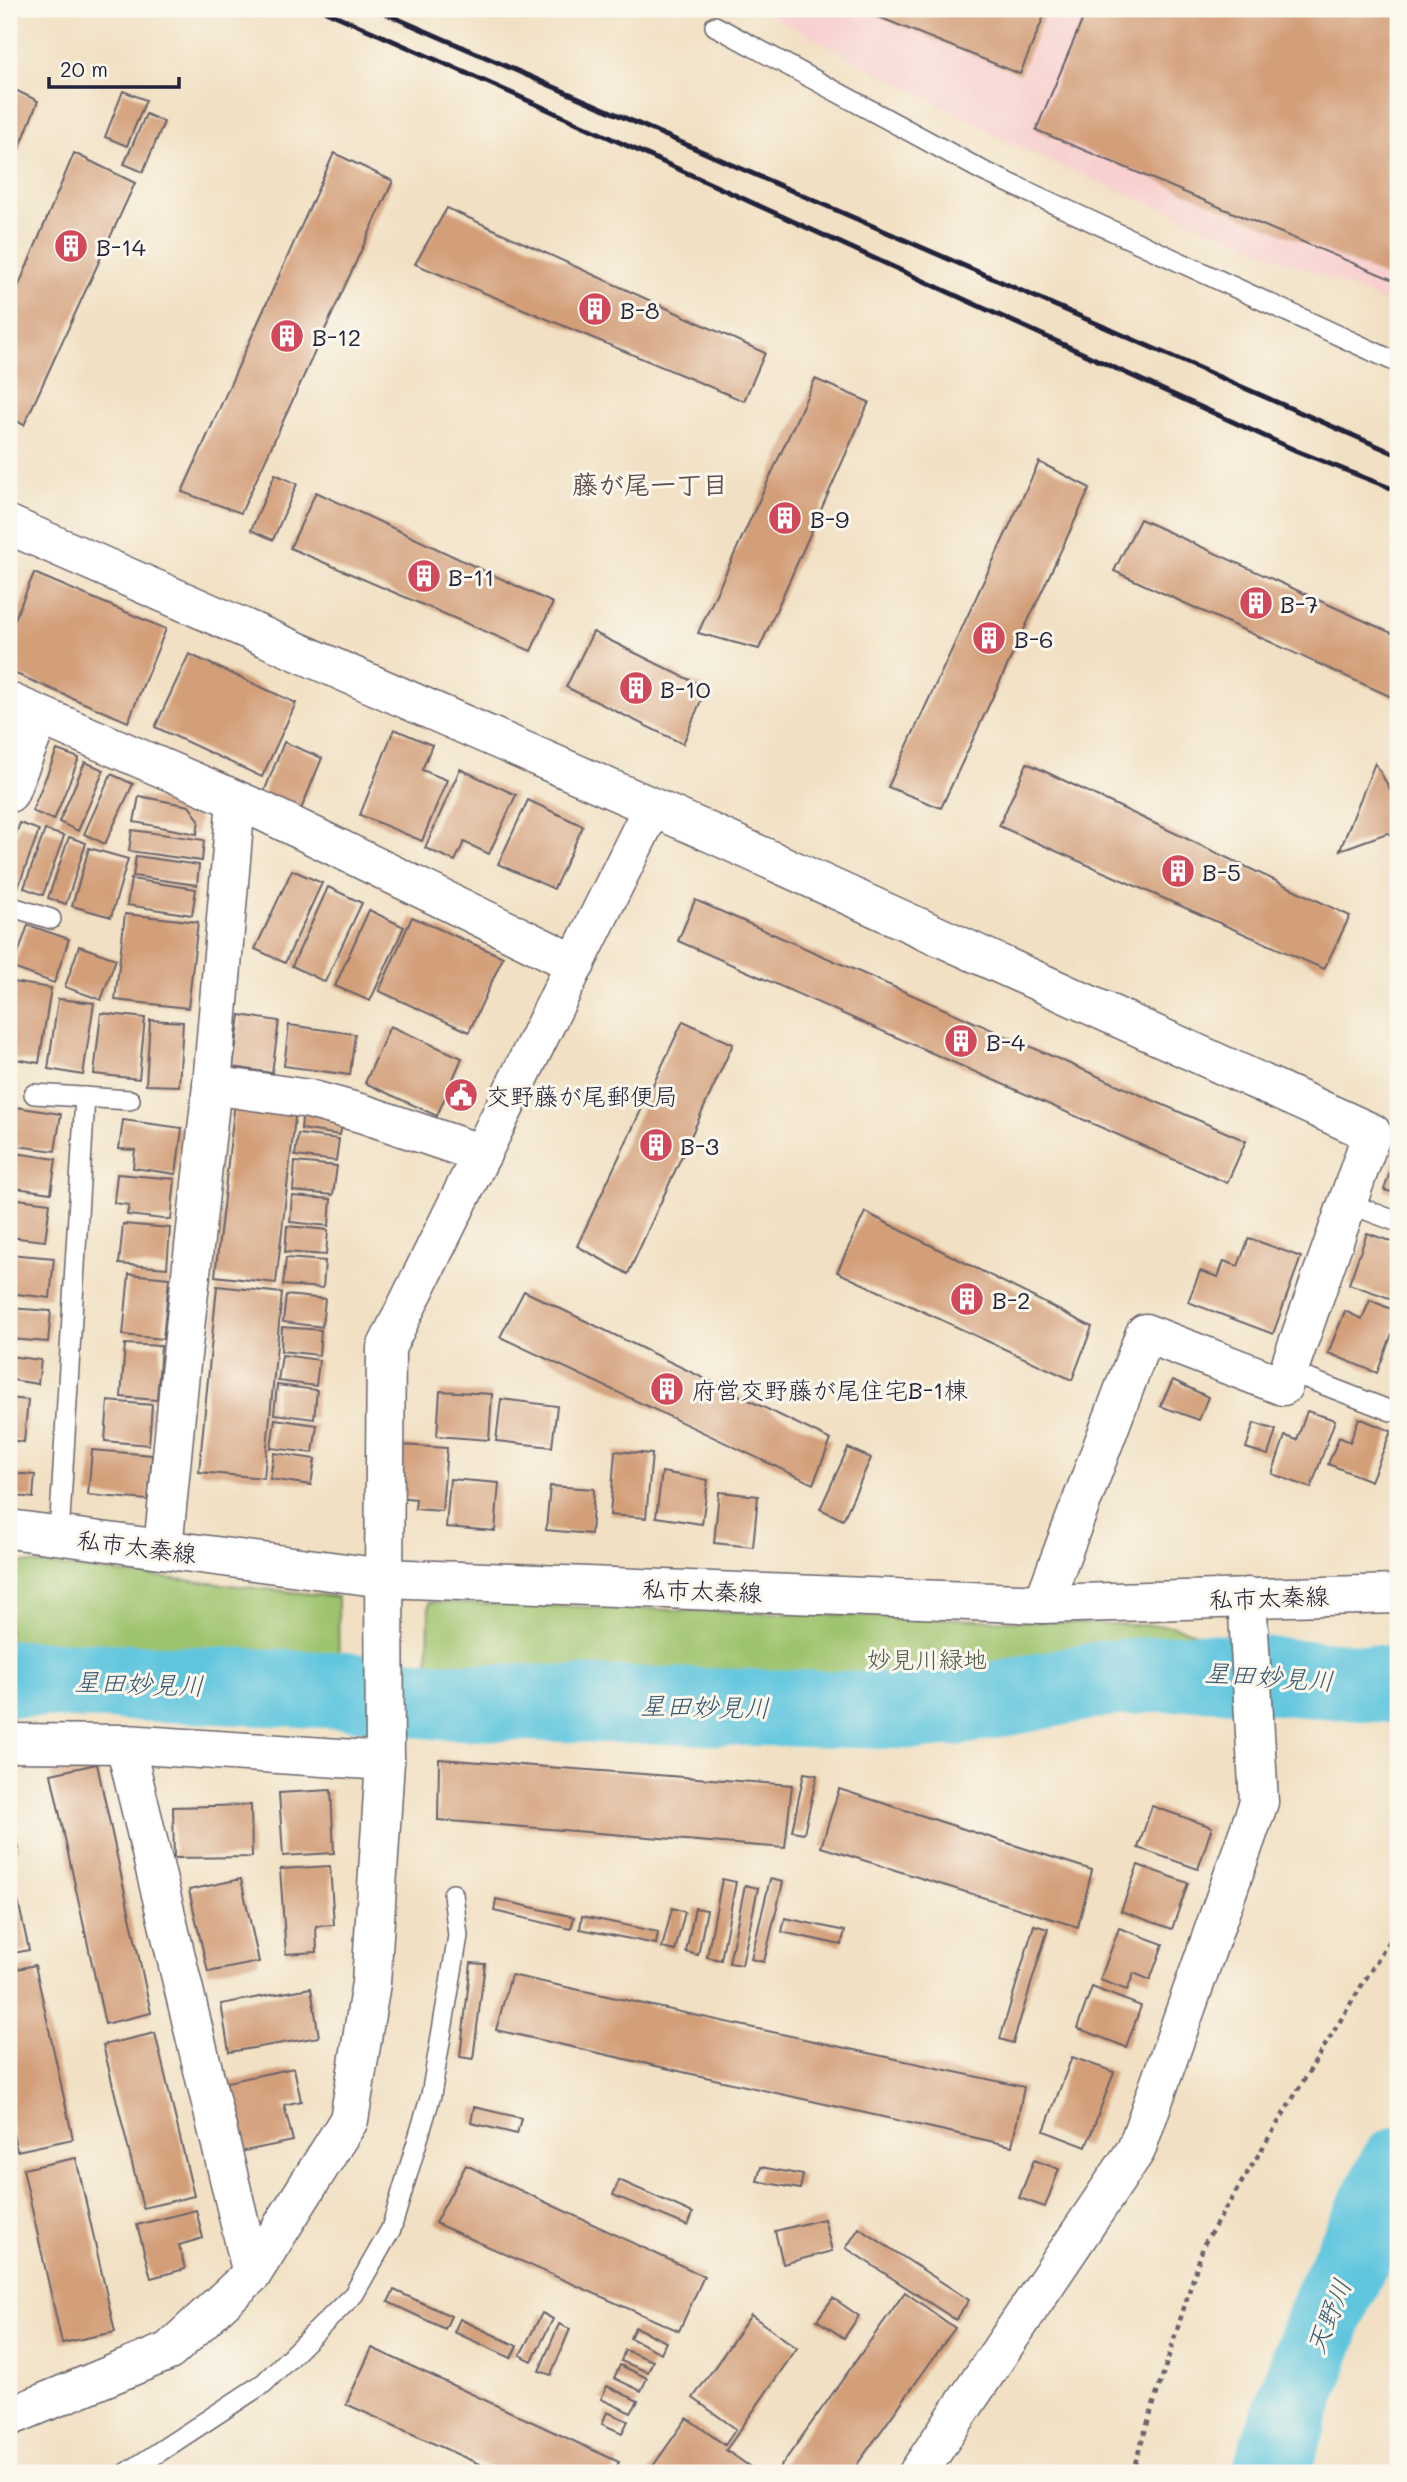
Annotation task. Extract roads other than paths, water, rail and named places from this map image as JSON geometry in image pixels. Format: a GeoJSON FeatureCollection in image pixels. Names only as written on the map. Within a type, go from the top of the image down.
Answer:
{"type":"FeatureCollection","features":[{"type":"Feature","properties":{"kind":"street"},"geometry":{"type":"LineString","coordinates":[[9,525],[652,808],[1372,1133],[1283,1386],[1145,1334],[1043,1604]]}},
{"type":"Feature","properties":{"kind":"street"},"geometry":{"type":"LineString","coordinates":[[9,793],[25,709],[236,800],[576,964]]}},
{"type":"Feature","properties":{"kind":"street"},"geometry":{"type":"LineString","coordinates":[[163,1549],[212,1085],[236,800]]}},
{"type":"Feature","properties":{"kind":"street"},"geometry":{"type":"LineString","coordinates":[[9,2417],[169,2351],[252,2274],[349,2120],[371,1983],[385,1761],[386,1349],[652,808]]}},
{"type":"Feature","properties":{"kind":"street"},"geometry":{"type":"LineString","coordinates":[[212,1085],[309,1099],[364,1114],[482,1154]]}},
{"type":"Feature","properties":{"kind":"street","name":"私市太秦線"},"geometry":{"type":"LineString","coordinates":[[9,1529],[384,1578],[1043,1604],[1398,1594]]}},
{"type":"Feature","properties":{"kind":"street"},"geometry":{"type":"LineString","coordinates":[[918,2473],[1136,2150],[1259,1802],[1247,1597]]}},
{"type":"Feature","properties":{"kind":"street"},"geometry":{"type":"LineString","coordinates":[[9,1743],[125,1744],[385,1761]]}},
{"type":"Feature","properties":{"kind":"street"},"geometry":{"type":"LineString","coordinates":[[125,1744],[252,2274]]}},
{"type":"Feature","properties":{"kind":"lane"},"geometry":{"type":"LineString","coordinates":[[715,26],[983,171],[1398,363]]}},
{"type":"Feature","properties":{"kind":"lane"},"geometry":{"type":"LineString","coordinates":[[9,906],[51,919]]}},
{"type":"Feature","properties":{"kind":"lane"},"geometry":{"type":"LineString","coordinates":[[34,1094],[130,1101]]}},
{"type":"Feature","properties":{"kind":"lane"},"geometry":{"type":"LineString","coordinates":[[59,1536],[85,1097]]}},
{"type":"Feature","properties":{"kind":"lane"},"geometry":{"type":"LineString","coordinates":[[1347,1203],[1398,1222]]}},
{"type":"Feature","properties":{"kind":"lane"},"geometry":{"type":"LineString","coordinates":[[1287,1371],[1391,1411]]}},
{"type":"Feature","properties":{"kind":"lane"},"geometry":{"type":"LineString","coordinates":[[127,2473],[264,2383],[355,2294],[391,2229],[431,2095],[458,1936],[453,1894]]}},
{"type":"Feature","properties":{"kind":"waterway","name":"星田妙見川"},"geometry":{"type":"LineString","coordinates":[[9,1678],[341,1690],[437,1701],[920,1711],[959,1707],[1102,1679],[1198,1671],[1398,1685]]}},
{"type":"Feature","properties":{"kind":"waterway","name":"天野川"},"geometry":{"type":"LineString","coordinates":[[1270,2473],[1331,2300],[1398,2165]]}},
{"type":"Feature","properties":{"kind":"railway"},"geometry":{"type":"LineString","coordinates":[[321,9],[1297,451],[1398,491]]}},
{"type":"Feature","properties":{"kind":"railway"},"geometry":{"type":"LineString","coordinates":[[375,9],[1398,455]]}},
{"type":"Feature","properties":{"kind":"place","name":"B-14"},"geometry":{"type":"Point","coordinates":[71,246]}},
{"type":"Feature","properties":{"kind":"place","name":"B-8"},"geometry":{"type":"Point","coordinates":[595,309]}},
{"type":"Feature","properties":{"kind":"place","name":"B-12"},"geometry":{"type":"Point","coordinates":[287,336]}},
{"type":"Feature","properties":{"kind":"place","name":"B-9"},"geometry":{"type":"Point","coordinates":[785,518]}},
{"type":"Feature","properties":{"kind":"place","name":"B-11"},"geometry":{"type":"Point","coordinates":[424,576]}},
{"type":"Feature","properties":{"kind":"place","name":"B-7"},"geometry":{"type":"Point","coordinates":[1256,603]}},
{"type":"Feature","properties":{"kind":"place","name":"B-6"},"geometry":{"type":"Point","coordinates":[989,638]}},
{"type":"Feature","properties":{"kind":"place","name":"B-10"},"geometry":{"type":"Point","coordinates":[636,688]}},
{"type":"Feature","properties":{"kind":"place","name":"B-5"},"geometry":{"type":"Point","coordinates":[1178,871]}},
{"type":"Feature","properties":{"kind":"place","name":"B-4"},"geometry":{"type":"Point","coordinates":[961,1041]}},
{"type":"Feature","properties":{"kind":"place","name":"交野藤が尾郵便局"},"geometry":{"type":"Point","coordinates":[461,1095]}},
{"type":"Feature","properties":{"kind":"place","name":"B-3"},"geometry":{"type":"Point","coordinates":[656,1145]}},
{"type":"Feature","properties":{"kind":"place","name":"B-2"},"geometry":{"type":"Point","coordinates":[967,1299]}},
{"type":"Feature","properties":{"kind":"place","name":"府営交野藤が尾住宅B-1棟"},"geometry":{"type":"Point","coordinates":[667,1389]}},
{"type":"Feature","properties":{"kind":"district","name":"藤が尾一丁目"},"geometry":{"type":"Point","coordinates":[650,484]}},
{"type":"Feature","properties":{"kind":"park label","name":"妙見川緑地"},"geometry":{"type":"Point","coordinates":[927,1658]}}]}
